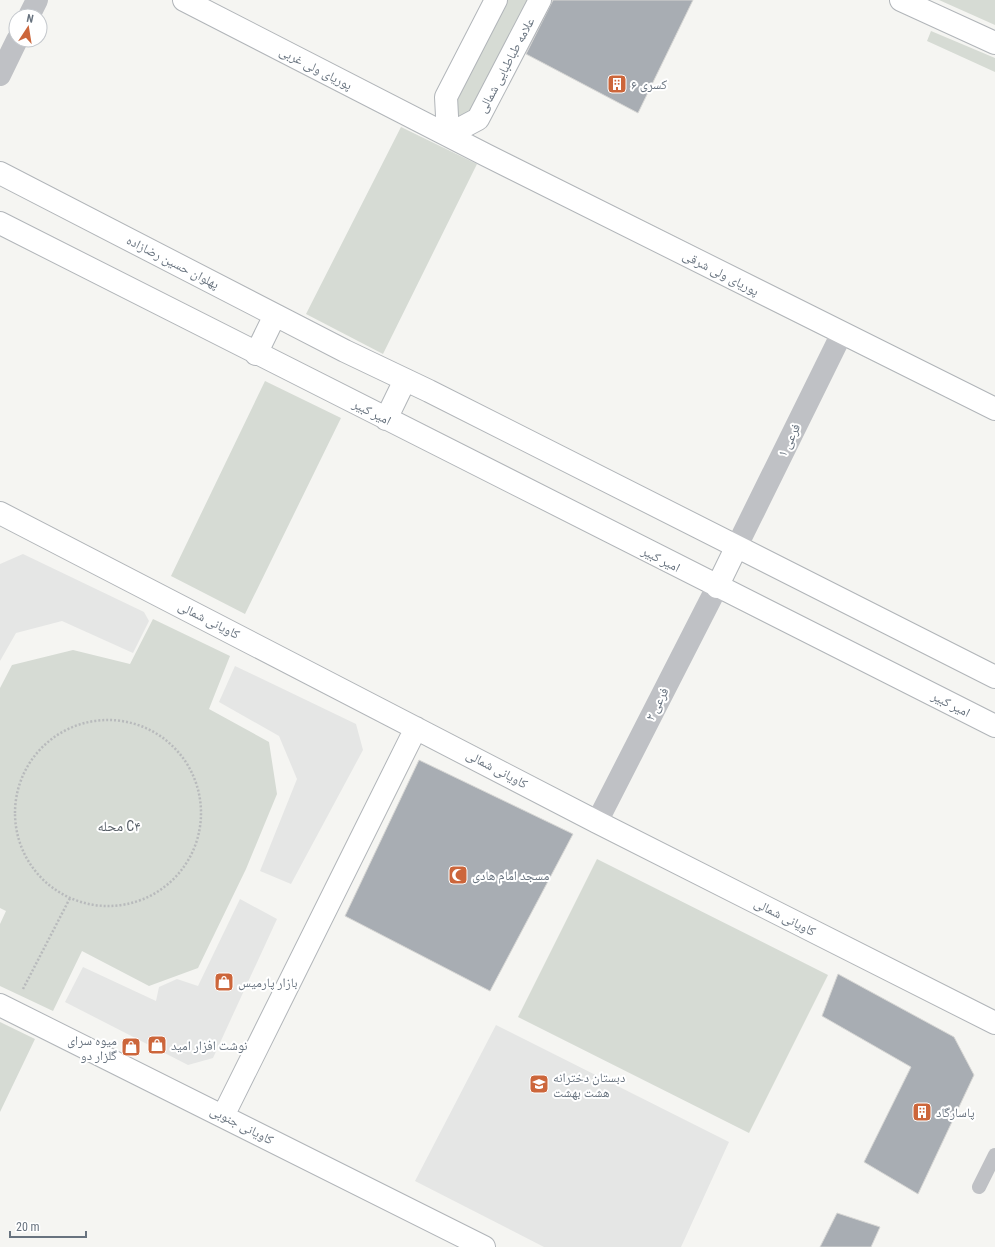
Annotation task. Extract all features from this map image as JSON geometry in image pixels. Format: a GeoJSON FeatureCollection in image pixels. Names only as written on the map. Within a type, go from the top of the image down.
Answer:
{"type":"FeatureCollection","features":[{"type":"Feature","properties":{"kind":"street","name":"پوریای ولی غربی"},"geometry":{"type":"LineString","coordinates":[[184,0],[448,135]]}},
{"type":"Feature","properties":{"kind":"street"},"geometry":{"type":"LineString","coordinates":[[448,135],[446,97],[496,0]]}},
{"type":"Feature","properties":{"kind":"street","name":"علامه طباطبایی شمالی"},"geometry":{"type":"LineString","coordinates":[[448,135],[478,119],[540,0]]}},
{"type":"Feature","properties":{"kind":"street"},"geometry":{"type":"LineString","coordinates":[[901,0],[995,43]]}},
{"type":"Feature","properties":{"kind":"street"},"geometry":{"type":"LineString","coordinates":[[0,75],[13,48]]}},
{"type":"Feature","properties":{"kind":"street","name":"پوریای ولی شرقی"},"geometry":{"type":"LineString","coordinates":[[448,135],[995,409]]}},
{"type":"Feature","properties":{"kind":"street","name":"پهلوان حسین رضازاده"},"geometry":{"type":"LineString","coordinates":[[0,173],[405,380]]}},
{"type":"Feature","properties":{"kind":"street"},"geometry":{"type":"LineString","coordinates":[[0,223],[256,354],[275,314]]}},
{"type":"Feature","properties":{"kind":"street","name":"فرعی ۱"},"geometry":{"type":"LineString","coordinates":[[736,548],[842,333]]}},
{"type":"Feature","properties":{"kind":"street","name":"امیر کبیر"},"geometry":{"type":"LineString","coordinates":[[256,354],[995,726]]}},
{"type":"Feature","properties":{"kind":"street"},"geometry":{"type":"LineString","coordinates":[[386,419],[405,380],[736,548],[995,677]]}},
{"type":"Feature","properties":{"kind":"street","name":"کاویانی شمالی"},"geometry":{"type":"LineString","coordinates":[[0,513],[597,822],[995,1023]]}},
{"type":"Feature","properties":{"kind":"street"},"geometry":{"type":"LineString","coordinates":[[717,587],[736,548]]}},
{"type":"Feature","properties":{"kind":"street","name":"فرعی ۲"},"geometry":{"type":"LineString","coordinates":[[597,822],[717,587]]}},
{"type":"Feature","properties":{"kind":"street"},"geometry":{"type":"LineString","coordinates":[[223,1116],[416,728]]}},
{"type":"Feature","properties":{"kind":"street","name":"کاویانی جنوبی"},"geometry":{"type":"LineString","coordinates":[[6,1008],[484,1247]]}},
{"type":"Feature","properties":{"kind":"lane"},"geometry":{"type":"LineString","coordinates":[[979,1187],[995,1155]]}},
{"type":"Feature","properties":{"kind":"path"},"geometry":{"type":"LineString","coordinates":[[119,720],[148,728],[173,745],[191,769],[201,797],[202,828],[192,857],[175,879],[152,896],[126,905],[97,906],[70,898],[46,882],[27,859],[17,832],[16,802],[22,769],[39,750],[62,732],[90,722],[119,720]]}},
{"type":"Feature","properties":{"kind":"path"},"geometry":{"type":"LineString","coordinates":[[6,1008],[70,898]]}},
{"type":"Feature","properties":{"kind":"shaded area"},"geometry":{"type":"Polygon","coordinates":[[[503,0],[534,0],[473,114],[457,120],[454,104],[503,0]]]}},
{"type":"Feature","properties":{"kind":"shaded area"},"geometry":{"type":"Polygon","coordinates":[[[939,0],[995,0],[995,25],[939,0]]]}},
{"type":"Feature","properties":{"kind":"shaded area"},"geometry":{"type":"Polygon","coordinates":[[[931,31],[995,58],[995,72],[927,41],[931,31]]]}},
{"type":"Feature","properties":{"kind":"shaded area"},"geometry":{"type":"Polygon","coordinates":[[[401,127],[477,164],[383,354],[306,314],[401,127]]]}},
{"type":"Feature","properties":{"kind":"shaded area"},"geometry":{"type":"Polygon","coordinates":[[[265,381],[341,418],[245,614],[171,576],[265,381]]]}},
{"type":"Feature","properties":{"kind":"shaded area"},"geometry":{"type":"Polygon","coordinates":[[[23,554],[144,612],[149,621],[133,653],[62,621],[16,633],[0,661],[0,564],[23,554]]]}},
{"type":"Feature","properties":{"kind":"shaded area"},"geometry":{"type":"Polygon","coordinates":[[[153,619],[230,656],[209,709],[269,742],[277,794],[246,869],[198,968],[149,986],[82,951],[53,1011],[0,986],[0,924],[6,911],[0,908],[0,688],[12,665],[73,650],[130,664],[153,619]]]}},
{"type":"Feature","properties":{"kind":"shaded area"},"geometry":{"type":"Polygon","coordinates":[[[235,666],[356,724],[363,750],[291,884],[260,871],[297,779],[279,736],[219,702],[235,666]]]}},
{"type":"Feature","properties":{"kind":"shaded area"},"geometry":{"type":"Polygon","coordinates":[[[597,859],[828,975],[749,1133],[518,1017],[597,859]]]}},
{"type":"Feature","properties":{"kind":"shaded area","name":"بازار پارمیس"},"geometry":{"type":"Polygon","coordinates":[[[240,899],[277,919],[213,1058],[188,1065],[65,1002],[83,967],[156,1001],[159,987],[177,979],[198,986],[240,899]]]}},
{"type":"Feature","properties":{"kind":"shaded area"},"geometry":{"type":"Polygon","coordinates":[[[0,1022],[35,1039],[0,1112],[0,1022]]]}},
{"type":"Feature","properties":{"kind":"shaded area","name":"دبستان دخترانه هشت بهشت"},"geometry":{"type":"Polygon","coordinates":[[[496,1025],[729,1142],[681,1247],[544,1247],[415,1181],[496,1025]]]}},
{"type":"Feature","properties":{"kind":"building","name":"کسری ۶"},"geometry":{"type":"Polygon","coordinates":[[[553,0],[693,0],[638,113],[526,54],[553,0]]]}},
{"type":"Feature","properties":{"kind":"building","name":"مسجد امام هادی"},"geometry":{"type":"Polygon","coordinates":[[[419,760],[573,834],[490,991],[345,916],[419,760]]]}},
{"type":"Feature","properties":{"kind":"building","name":"پاسارگاد"},"geometry":{"type":"Polygon","coordinates":[[[838,974],[954,1037],[974,1075],[918,1194],[864,1162],[911,1067],[822,1016],[838,974]]]}},
{"type":"Feature","properties":{"kind":"building"},"geometry":{"type":"Polygon","coordinates":[[[837,1213],[880,1227],[871,1247],[820,1247],[837,1213]]]}},
{"type":"Feature","properties":{"kind":"place","name":"کسری ۶"},"geometry":{"type":"Point","coordinates":[617,84]}},
{"type":"Feature","properties":{"kind":"place","name":"مسجد امام هادی"},"geometry":{"type":"Point","coordinates":[458,875]}},
{"type":"Feature","properties":{"kind":"place","name":"بازار پارمیس"},"geometry":{"type":"Point","coordinates":[224,982]}},
{"type":"Feature","properties":{"kind":"place","name":"نوشت افزار امید"},"geometry":{"type":"Point","coordinates":[157,1045]}},
{"type":"Feature","properties":{"kind":"place","name":"میوه سرای گلزار دو"},"geometry":{"type":"Point","coordinates":[131,1047]}},
{"type":"Feature","properties":{"kind":"place","name":"دبستان دخترانه هشت بهشت"},"geometry":{"type":"Point","coordinates":[539,1084]}},
{"type":"Feature","properties":{"kind":"place","name":"پاسارگاد"},"geometry":{"type":"Point","coordinates":[922,1112]}},
{"type":"Feature","properties":{"kind":"district","name":"محله C۴"},"geometry":{"type":"Point","coordinates":[119,826]}}]}
